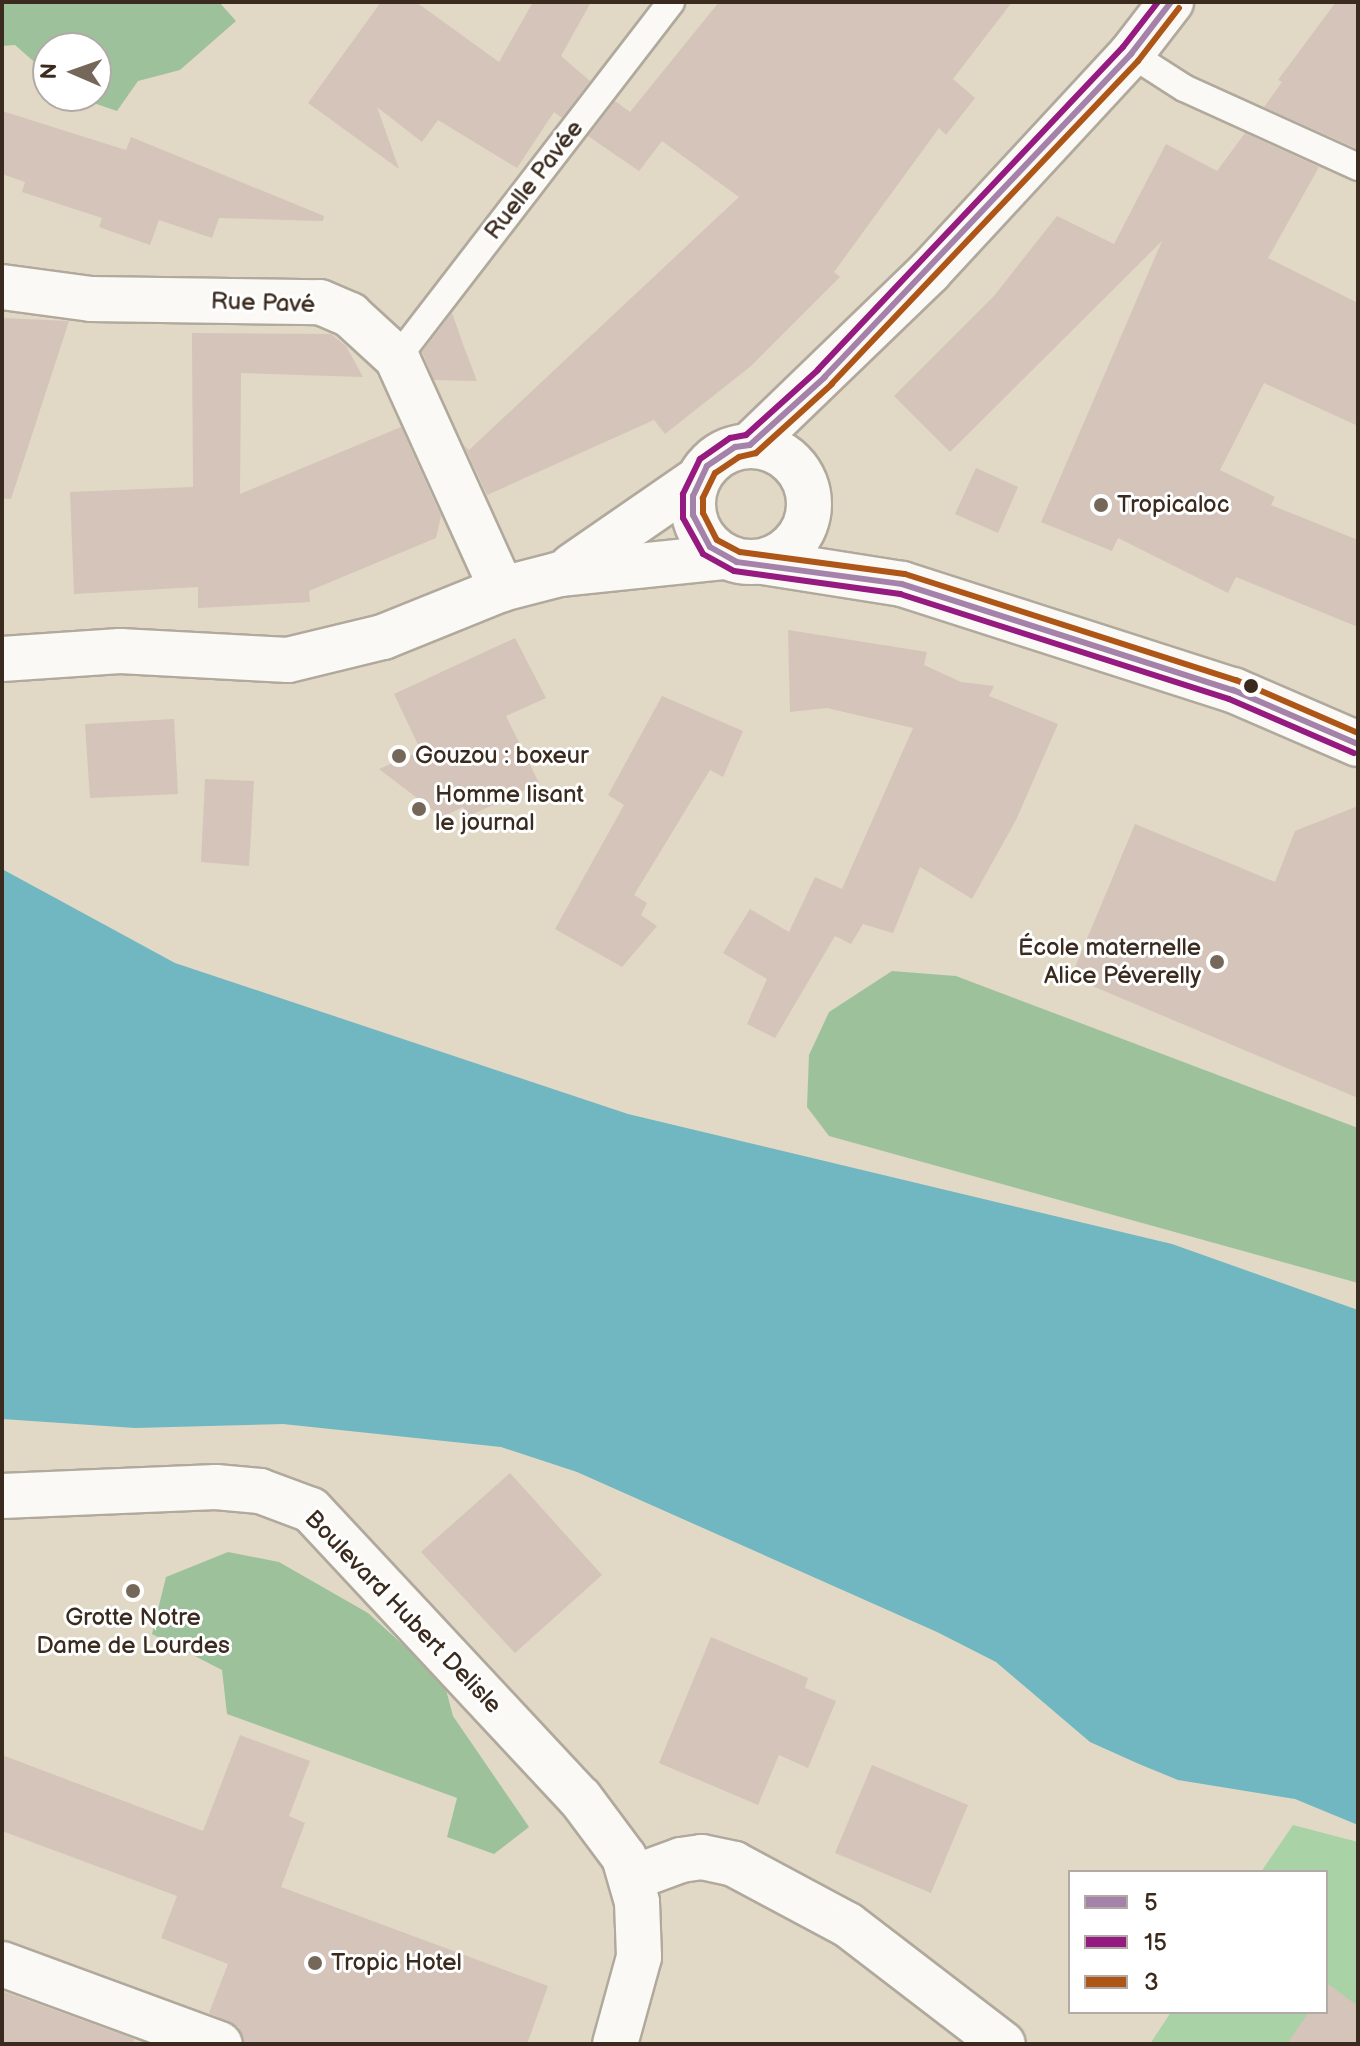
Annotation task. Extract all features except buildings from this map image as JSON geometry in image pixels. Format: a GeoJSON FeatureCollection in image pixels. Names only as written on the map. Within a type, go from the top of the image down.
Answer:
{"type":"FeatureCollection","features":[{"type":"Feature","properties":{"kind":"street"},"geometry":{"type":"LineString","coordinates":[[560,574],[698,479],[719,455],[750,445],[825,377],[1131,54],[1171,2]]}},
{"type":"Feature","properties":{"kind":"street","name":"Rue Pavé"},"geometry":{"type":"LineString","coordinates":[[2,287],[91,299],[320,302],[350,315],[397,358],[502,589]]}},
{"type":"Feature","properties":{"kind":"street"},"geometry":{"type":"LineString","coordinates":[[2,659],[120,651],[288,660],[383,637],[502,589],[560,574],[744,560],[793,545],[806,496],[806,434],[825,377]]}},
{"type":"Feature","properties":{"kind":"street"},"geometry":{"type":"LineString","coordinates":[[750,445],[782,454],[835,540],[902,584]]}},
{"type":"Feature","properties":{"kind":"street"},"geometry":{"type":"LineString","coordinates":[[698,479],[693,496],[696,523],[710,547],[744,560],[902,584],[1233,690],[1358,744]]}},
{"type":"Feature","properties":{"kind":"street","name":"Boulevard Hubert Delisle"},"geometry":{"type":"LineString","coordinates":[[2,1496],[216,1487],[260,1491],[311,1510],[580,1798],[612,1837],[632,1878]]}},
{"type":"Feature","properties":{"kind":"street"},"geometry":{"type":"LineString","coordinates":[[615,2044],[639,1957],[632,1878],[681,1860],[702,1857],[734,1864],[848,1925],[1003,2044]]}},
{"type":"Feature","properties":{"kind":"street"},"geometry":{"type":"LineString","coordinates":[[2,1964],[220,2044]]}},
{"type":"Feature","properties":{"kind":"lane","name":"Ruelle Pavée"},"geometry":{"type":"LineString","coordinates":[[397,358],[671,2]]}},
{"type":"Feature","properties":{"kind":"lane"},"geometry":{"type":"LineString","coordinates":[[1131,54],[1184,88],[1358,167]]}},
{"type":"Feature","properties":{"kind":"green space"},"geometry":{"type":"Polygon","coordinates":[[[2,2],[219,2],[236,21],[180,70],[138,81],[117,111],[112,109],[112,32],[32,32],[32,60],[15,45],[2,46],[2,2]]]}},
{"type":"Feature","properties":{"kind":"green space"},"geometry":{"type":"Polygon","coordinates":[[[892,971],[956,976],[1358,1128],[1358,1283],[829,1136],[807,1107],[809,1055],[829,1012],[892,971]]]}},
{"type":"Feature","properties":{"kind":"green space"},"geometry":{"type":"Polygon","coordinates":[[[228,1552],[279,1562],[368,1613],[444,1682],[453,1716],[529,1827],[494,1854],[447,1837],[457,1798],[227,1714],[222,1670],[152,1634],[166,1577],[228,1552]]]}},
{"type":"Feature","properties":{"kind":"green space"},"geometry":{"type":"Polygon","coordinates":[[[1293,1825],[1358,1842],[1358,2044],[1150,2044],[1170,2014],[1328,2014],[1328,1870],[1262,1870],[1293,1825]]]}},
{"type":"Feature","properties":{"kind":"water"},"geometry":{"type":"Polygon","coordinates":[[[2,869],[175,963],[628,1114],[1172,1244],[1358,1310],[1358,1825],[1295,1799],[1178,1780],[1139,1764],[1090,1742],[996,1662],[937,1632],[577,1472],[501,1447],[283,1424],[135,1428],[2,1419],[2,869]]]}},
{"type":"Feature","properties":{"kind":"transit line","name":"15"},"geometry":{"type":"LineString","coordinates":[[1158,2],[1123,47],[818,370],[746,435],[730,438],[700,459],[683,494],[683,518],[703,554],[734,571],[900,594],[1229,699],[1354,753]]}},
{"type":"Feature","properties":{"kind":"transit line","name":"5"},"geometry":{"type":"LineString","coordinates":[[1171,2],[1131,54],[825,377],[750,445],[735,447],[707,466],[693,496],[693,515],[710,547],[737,562],[902,584],[1233,690],[1358,744]]}},
{"type":"Feature","properties":{"kind":"transit line","name":"3"},"geometry":{"type":"LineString","coordinates":[[1179,8],[1138,61],[832,384],[756,453],[739,457],[715,473],[703,498],[703,513],[717,540],[740,552],[905,574],[1236,680],[1358,733]]}},
{"type":"Feature","properties":{"kind":"place","name":"Tropicaloc"},"geometry":{"type":"Point","coordinates":[1101,505]}},
{"type":"Feature","properties":{"kind":"place","name":"Gouzou : boxeur"},"geometry":{"type":"Point","coordinates":[399,756]}},
{"type":"Feature","properties":{"kind":"place","name":"Homme lisant le journal"},"geometry":{"type":"Point","coordinates":[419,809]}},
{"type":"Feature","properties":{"kind":"place","name":"École maternelle Alice Péverelly"},"geometry":{"type":"Point","coordinates":[1217,962]}},
{"type":"Feature","properties":{"kind":"place","name":"Grotte Notre Dame de Lourdes"},"geometry":{"type":"Point","coordinates":[133,1591]}},
{"type":"Feature","properties":{"kind":"place","name":"Tropic Hotel"},"geometry":{"type":"Point","coordinates":[315,1963]}}]}
